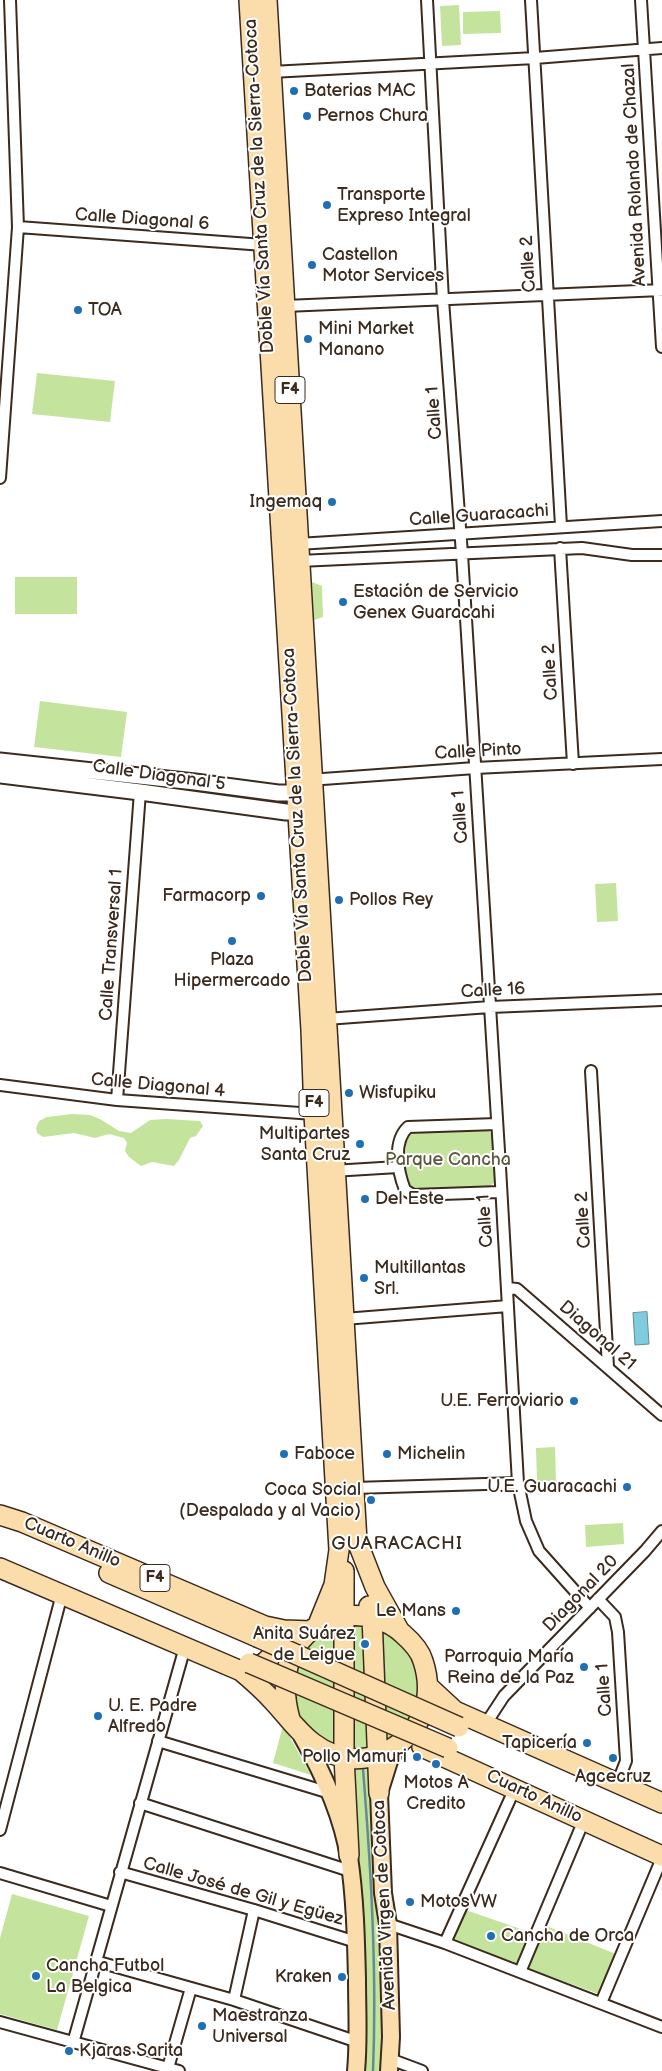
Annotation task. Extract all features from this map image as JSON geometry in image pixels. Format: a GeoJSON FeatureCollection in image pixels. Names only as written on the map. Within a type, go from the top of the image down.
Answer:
{"type":"FeatureCollection","features":[{"type":"Feature","properties":{"kind":"highway","name":"Doble Vía Santa Cruz de la Sierra-Cotoca"},"geometry":{"type":"LineString","coordinates":[[249,0],[264,245],[305,795],[322,956],[326,1019],[326,1171],[339,1550],[334,1585],[314,1629]]}},
{"type":"Feature","properties":{"kind":"highway","name":"Doble Vía Santa Cruz de la Sierra-Cotoca"},"geometry":{"type":"LineString","coordinates":[[267,0],[299,552],[314,1114],[326,1171],[344,1319],[357,1541],[375,1588],[399,1630]]}},
{"type":"Feature","properties":{"kind":"highway","name":"Cuarto Anillo"},"geometry":{"type":"LineString","coordinates":[[0,1515],[22,1522],[261,1632],[314,1629]]}},
{"type":"Feature","properties":{"kind":"highway"},"geometry":{"type":"LineString","coordinates":[[0,1522],[18,1533],[261,1632],[662,1812]]}},
{"type":"Feature","properties":{"kind":"highway"},"geometry":{"type":"LineString","coordinates":[[357,1541],[358,1569],[372,1616],[378,1793]]}},
{"type":"Feature","properties":{"kind":"highway"},"geometry":{"type":"LineString","coordinates":[[339,1550],[345,1574],[344,1758],[350,1863]]}},
{"type":"Feature","properties":{"kind":"highway"},"geometry":{"type":"LineString","coordinates":[[0,1559],[13,1563],[245,1667],[662,1845]]}},
{"type":"Feature","properties":{"kind":"highway","name":"F4"},"geometry":{"type":"LineString","coordinates":[[0,1568],[185,1647],[245,1667],[272,1700],[295,1725],[314,1744],[344,1758],[360,1760],[376,1757],[402,1742],[416,1727],[423,1714],[428,1686],[422,1658],[411,1641],[386,1622],[372,1616],[345,1615],[332,1619],[304,1637],[297,1646],[287,1668],[285,1703],[295,1725]]}},
{"type":"Feature","properties":{"kind":"highway"},"geometry":{"type":"LineString","coordinates":[[245,1667],[262,1666],[272,1654],[273,1639],[261,1632]]}},
{"type":"Feature","properties":{"kind":"highway"},"geometry":{"type":"LineString","coordinates":[[428,1686],[457,1719]]}},
{"type":"Feature","properties":{"kind":"highway"},"geometry":{"type":"LineString","coordinates":[[447,1752],[437,1752],[433,1745],[432,1729],[440,1716],[485,1725],[662,1803]]}},
{"type":"Feature","properties":{"kind":"highway","name":"Cuarto Anillo"},"geometry":{"type":"LineString","coordinates":[[402,1742],[447,1752],[515,1788],[662,1857]]}},
{"type":"Feature","properties":{"kind":"main road","name":"Avenida Virgen de Cotoca"},"geometry":{"type":"LineString","coordinates":[[295,1725],[315,1759],[330,1794],[350,1863],[354,1894],[356,1942],[358,2042],[356,2071]]}},
{"type":"Feature","properties":{"kind":"main road","name":"Avenida Virgen de Cotoca"},"geometry":{"type":"LineString","coordinates":[[390,2065],[388,1924],[383,1894],[378,1793],[389,1761],[402,1742]]}},
{"type":"Feature","properties":{"kind":"street"},"geometry":{"type":"LineString","coordinates":[[0,478],[18,227],[10,0]]}},
{"type":"Feature","properties":{"kind":"street","name":"Calle 1"},"geometry":{"type":"LineString","coordinates":[[427,0],[443,300],[461,534],[500,1192],[508,1288],[518,1483],[526,1521],[539,1551],[590,1608]]}},
{"type":"Feature","properties":{"kind":"street","name":"Calle 2"},"geometry":{"type":"LineString","coordinates":[[531,0],[546,294],[561,526]]}},
{"type":"Feature","properties":{"kind":"street","name":"Avenida Rolando de Chazal"},"geometry":{"type":"LineString","coordinates":[[641,0],[662,347]]}},
{"type":"Feature","properties":{"kind":"street"},"geometry":{"type":"LineString","coordinates":[[271,72],[535,58],[662,48]]}},
{"type":"Feature","properties":{"kind":"street","name":"Calle Diagonal 6"},"geometry":{"type":"LineString","coordinates":[[18,227],[264,245]]}},
{"type":"Feature","properties":{"kind":"street"},"geometry":{"type":"LineString","coordinates":[[285,306],[660,290]]}},
{"type":"Feature","properties":{"kind":"street","name":"Calle Guaracachi"},"geometry":{"type":"LineString","coordinates":[[299,552],[461,534],[561,526],[662,521]]}},
{"type":"Feature","properties":{"kind":"street","name":"Calle 2"},"geometry":{"type":"LineString","coordinates":[[560,548],[573,764]]}},
{"type":"Feature","properties":{"kind":"street","name":"Calle Guaracachi"},"geometry":{"type":"LineString","coordinates":[[299,552],[462,554],[582,548],[632,555],[662,554]]}},
{"type":"Feature","properties":{"kind":"street","name":"Calle Pinto"},"geometry":{"type":"LineString","coordinates":[[305,795],[474,768],[662,759]]}},
{"type":"Feature","properties":{"kind":"street","name":"Calle Diagonal 5"},"geometry":{"type":"LineString","coordinates":[[0,761],[305,795]]}},
{"type":"Feature","properties":{"kind":"street","name":"Calle Diagonal 5"},"geometry":{"type":"LineString","coordinates":[[0,775],[140,792],[305,795]]}},
{"type":"Feature","properties":{"kind":"street","name":"Calle Transversal 1"},"geometry":{"type":"LineString","coordinates":[[117,1100],[140,792]]}},
{"type":"Feature","properties":{"kind":"street","name":"Calle 16"},"geometry":{"type":"LineString","coordinates":[[326,1019],[490,1007],[662,1000]]}},
{"type":"Feature","properties":{"kind":"street","name":"Calle 2"},"geometry":{"type":"LineString","coordinates":[[590,1071],[608,1367]]}},
{"type":"Feature","properties":{"kind":"street","name":"Calle Diagonal 4"},"geometry":{"type":"LineString","coordinates":[[0,1085],[117,1100],[314,1114]]}},
{"type":"Feature","properties":{"kind":"street"},"geometry":{"type":"LineString","coordinates":[[497,1124],[408,1127],[402,1132],[398,1167],[405,1190],[413,1195],[500,1192]]}},
{"type":"Feature","properties":{"kind":"street"},"geometry":{"type":"LineString","coordinates":[[326,1171],[398,1167]]}},
{"type":"Feature","properties":{"kind":"street","name":"Diagonal 21"},"geometry":{"type":"LineString","coordinates":[[508,1288],[517,1289],[662,1415]]}},
{"type":"Feature","properties":{"kind":"street"},"geometry":{"type":"LineString","coordinates":[[344,1319],[508,1306]]}},
{"type":"Feature","properties":{"kind":"street"},"geometry":{"type":"LineString","coordinates":[[354,1488],[518,1483]]}},
{"type":"Feature","properties":{"kind":"street","name":"Diagonal 20"},"geometry":{"type":"LineString","coordinates":[[485,1725],[504,1696],[662,1531]]}},
{"type":"Feature","properties":{"kind":"street"},"geometry":{"type":"LineString","coordinates":[[0,1830],[62,1594]]}},
{"type":"Feature","properties":{"kind":"street","name":"Calle 1"},"geometry":{"type":"LineString","coordinates":[[598,1599],[615,1617],[618,1632],[626,1761],[617,1784]]}},
{"type":"Feature","properties":{"kind":"street"},"geometry":{"type":"LineString","coordinates":[[73,2043],[185,1647]]}},
{"type":"Feature","properties":{"kind":"street"},"geometry":{"type":"LineString","coordinates":[[158,1741],[330,1794]]}},
{"type":"Feature","properties":{"kind":"street"},"geometry":{"type":"LineString","coordinates":[[444,1943],[515,1788]]}},
{"type":"Feature","properties":{"kind":"street"},"geometry":{"type":"LineString","coordinates":[[140,1804],[350,1863]]}},
{"type":"Feature","properties":{"kind":"street"},"geometry":{"type":"LineString","coordinates":[[520,1972],[584,1820]]}},
{"type":"Feature","properties":{"kind":"street"},"geometry":{"type":"LineString","coordinates":[[601,2004],[662,1857]]}},
{"type":"Feature","properties":{"kind":"street","name":"Calle José de Gil y Egüez"},"geometry":{"type":"LineString","coordinates":[[120,1872],[254,1910],[356,1942]]}},
{"type":"Feature","properties":{"kind":"street"},"geometry":{"type":"LineString","coordinates":[[0,1873],[111,1906]]}},
{"type":"Feature","properties":{"kind":"street"},"geometry":{"type":"LineString","coordinates":[[234,2000],[254,1910]]}},
{"type":"Feature","properties":{"kind":"street"},"geometry":{"type":"LineString","coordinates":[[388,1924],[444,1943],[662,2027]]}},
{"type":"Feature","properties":{"kind":"street"},"geometry":{"type":"LineString","coordinates":[[95,1961],[234,2000],[358,2042]]}},
{"type":"Feature","properties":{"kind":"street"},"geometry":{"type":"LineString","coordinates":[[168,2068],[191,1988]]}},
{"type":"Feature","properties":{"kind":"street"},"geometry":{"type":"LineString","coordinates":[[0,2022],[179,2071]]}},
{"type":"Feature","properties":{"kind":"street"},"geometry":{"type":"LineString","coordinates":[[390,2065],[422,2071]]}},
{"type":"Feature","properties":{"kind":"green space"},"geometry":{"type":"Polygon","coordinates":[[[459,5],[461,45],[442,46],[440,6],[459,5]]]}},
{"type":"Feature","properties":{"kind":"green space"},"geometry":{"type":"Polygon","coordinates":[[[500,11],[501,33],[463,34],[463,12],[500,11]]]}},
{"type":"Feature","properties":{"kind":"green space"},"geometry":{"type":"Polygon","coordinates":[[[37,373],[115,381],[110,422],[32,414],[37,373]]]}},
{"type":"Feature","properties":{"kind":"green space"},"geometry":{"type":"Polygon","coordinates":[[[15,577],[77,577],[77,614],[15,614],[15,577]]]}},
{"type":"Feature","properties":{"kind":"green space"},"geometry":{"type":"Polygon","coordinates":[[[312,582],[322,586],[323,617],[314,620],[312,582]]]}},
{"type":"Feature","properties":{"kind":"green space"},"geometry":{"type":"Polygon","coordinates":[[[40,701],[127,712],[121,757],[34,747],[40,701]]]}},
{"type":"Feature","properties":{"kind":"green space"},"geometry":{"type":"Polygon","coordinates":[[[616,883],[618,921],[597,922],[595,884],[616,883]]]}},
{"type":"Feature","properties":{"kind":"green space"},"geometry":{"type":"Polygon","coordinates":[[[72,1114],[90,1115],[119,1131],[131,1133],[150,1120],[200,1121],[203,1126],[196,1136],[190,1138],[174,1166],[152,1162],[141,1166],[129,1157],[125,1151],[127,1143],[124,1138],[109,1134],[95,1138],[74,1133],[43,1137],[37,1133],[36,1128],[39,1121],[47,1117],[72,1114]]]}},
{"type":"Feature","properties":{"kind":"green space","name":"Parque Cancha"},"geometry":{"type":"Polygon","coordinates":[[[487,1129],[493,1135],[495,1182],[489,1187],[413,1191],[406,1183],[405,1140],[409,1134],[487,1129]]]}},
{"type":"Feature","properties":{"kind":"green space"},"geometry":{"type":"Polygon","coordinates":[[[555,1447],[556,1481],[537,1481],[536,1448],[555,1447]]]}},
{"type":"Feature","properties":{"kind":"green space"},"geometry":{"type":"Polygon","coordinates":[[[623,1523],[624,1544],[586,1547],[585,1525],[623,1523]]]}},
{"type":"Feature","properties":{"kind":"green space"},"geometry":{"type":"Polygon","coordinates":[[[352,1623],[367,1624],[369,1751],[349,1751],[352,1623]]]}},
{"type":"Feature","properties":{"kind":"green space"},"geometry":{"type":"Polygon","coordinates":[[[341,1625],[338,1748],[319,1738],[304,1725],[295,1708],[293,1669],[302,1649],[325,1630],[341,1625]]]}},
{"type":"Feature","properties":{"kind":"green space"},"geometry":{"type":"Polygon","coordinates":[[[378,1627],[393,1636],[413,1655],[417,1666],[420,1690],[418,1706],[409,1724],[381,1746],[378,1627]]]}},
{"type":"Feature","properties":{"kind":"green space"},"geometry":{"type":"Polygon","coordinates":[[[284,1728],[311,1775],[273,1763],[282,1729],[284,1728]]]}},
{"type":"Feature","properties":{"kind":"green space"},"geometry":{"type":"Polygon","coordinates":[[[349,1765],[370,1765],[384,1941],[382,2071],[363,2071],[349,1765]]]}},
{"type":"Feature","properties":{"kind":"green space","name":"Cancha Futbol La Belgica"},"geometry":{"type":"Polygon","coordinates":[[[12,1894],[89,1916],[57,2030],[0,2014],[0,1938],[12,1894]]]}},
{"type":"Feature","properties":{"kind":"green space"},"geometry":{"type":"Polygon","coordinates":[[[463,1909],[532,1933],[520,1961],[514,1964],[455,1942],[453,1936],[463,1909]]]}},
{"type":"Feature","properties":{"kind":"green space"},"geometry":{"type":"Polygon","coordinates":[[[544,1925],[616,1954],[600,1993],[528,1967],[544,1925]]]}},
{"type":"Feature","properties":{"kind":"water"},"geometry":{"type":"Polygon","coordinates":[[[647,1312],[649,1344],[635,1345],[633,1313],[647,1312]]]}},
{"type":"Feature","properties":{"kind":"waterway"},"geometry":{"type":"LineString","coordinates":[[363,1769],[373,1920],[373,2071]]}},
{"type":"Feature","properties":{"kind":"place","name":"Baterias MAC"},"geometry":{"type":"Point","coordinates":[294,91]}},
{"type":"Feature","properties":{"kind":"place","name":"Pernos Chura"},"geometry":{"type":"Point","coordinates":[307,116]}},
{"type":"Feature","properties":{"kind":"place","name":"Transporte Expreso Integral"},"geometry":{"type":"Point","coordinates":[327,205]}},
{"type":"Feature","properties":{"kind":"place","name":"Castellon Motor Services"},"geometry":{"type":"Point","coordinates":[312,265]}},
{"type":"Feature","properties":{"kind":"place","name":"TOA"},"geometry":{"type":"Point","coordinates":[78,310]}},
{"type":"Feature","properties":{"kind":"place","name":"Mini Market Manano"},"geometry":{"type":"Point","coordinates":[308,339]}},
{"type":"Feature","properties":{"kind":"place","name":"Ingemaq"},"geometry":{"type":"Point","coordinates":[332,502]}},
{"type":"Feature","properties":{"kind":"place","name":"Estación de Servicio Genex Guaracahi"},"geometry":{"type":"Point","coordinates":[343,602]}},
{"type":"Feature","properties":{"kind":"place","name":"Farmacorp"},"geometry":{"type":"Point","coordinates":[261,896]}},
{"type":"Feature","properties":{"kind":"place","name":"Pollos Rey"},"geometry":{"type":"Point","coordinates":[339,900]}},
{"type":"Feature","properties":{"kind":"place","name":"Plaza Hipermercado"},"geometry":{"type":"Point","coordinates":[232,941]}},
{"type":"Feature","properties":{"kind":"place","name":"Wisfupiku"},"geometry":{"type":"Point","coordinates":[349,1093]}},
{"type":"Feature","properties":{"kind":"place","name":"Multipartes Santa Cruz"},"geometry":{"type":"Point","coordinates":[360,1144]}},
{"type":"Feature","properties":{"kind":"place","name":"Del Este"},"geometry":{"type":"Point","coordinates":[365,1199]}},
{"type":"Feature","properties":{"kind":"place","name":"Multillantas Srl."},"geometry":{"type":"Point","coordinates":[364,1278]}},
{"type":"Feature","properties":{"kind":"place","name":"U.E. Ferroviario"},"geometry":{"type":"Point","coordinates":[574,1401]}},
{"type":"Feature","properties":{"kind":"place","name":"Faboce"},"geometry":{"type":"Point","coordinates":[284,1454]}},
{"type":"Feature","properties":{"kind":"place","name":"Michelin"},"geometry":{"type":"Point","coordinates":[387,1454]}},
{"type":"Feature","properties":{"kind":"place","name":"U.E. Guaracachi"},"geometry":{"type":"Point","coordinates":[627,1487]}},
{"type":"Feature","properties":{"kind":"place","name":"Coca Social (Despalada y al Vacio)"},"geometry":{"type":"Point","coordinates":[371,1500]}},
{"type":"Feature","properties":{"kind":"place","name":"Le Mans"},"geometry":{"type":"Point","coordinates":[456,1611]}},
{"type":"Feature","properties":{"kind":"place","name":"Anita Suárez de Leigue"},"geometry":{"type":"Point","coordinates":[365,1644]}},
{"type":"Feature","properties":{"kind":"place","name":"Parroquia María Reina de la Paz"},"geometry":{"type":"Point","coordinates":[584,1667]}},
{"type":"Feature","properties":{"kind":"place","name":"U. E. Padre Alfredo"},"geometry":{"type":"Point","coordinates":[98,1716]}},
{"type":"Feature","properties":{"kind":"place","name":"Tapicería"},"geometry":{"type":"Point","coordinates":[587,1743]}},
{"type":"Feature","properties":{"kind":"place","name":"Pollo Mamuri"},"geometry":{"type":"Point","coordinates":[417,1757]}},
{"type":"Feature","properties":{"kind":"place","name":"Agcecruz"},"geometry":{"type":"Point","coordinates":[613,1758]}},
{"type":"Feature","properties":{"kind":"place","name":"Motos A Credito"},"geometry":{"type":"Point","coordinates":[436,1764]}},
{"type":"Feature","properties":{"kind":"place","name":"MotosVW"},"geometry":{"type":"Point","coordinates":[410,1902]}},
{"type":"Feature","properties":{"kind":"place","name":"Cancha de Orca"},"geometry":{"type":"Point","coordinates":[491,1936]}},
{"type":"Feature","properties":{"kind":"place","name":"Cancha Futbol La Belgica"},"geometry":{"type":"Point","coordinates":[36,1976]}},
{"type":"Feature","properties":{"kind":"place","name":"Kraken"},"geometry":{"type":"Point","coordinates":[342,1977]}},
{"type":"Feature","properties":{"kind":"place","name":"Maestranza Universal"},"geometry":{"type":"Point","coordinates":[202,2026]}},
{"type":"Feature","properties":{"kind":"place","name":"Kjaras Sarita"},"geometry":{"type":"Point","coordinates":[69,2051]}},
{"type":"Feature","properties":{"kind":"district","name":"GUARACACHI"},"geometry":{"type":"Point","coordinates":[397,1544]}}]}
